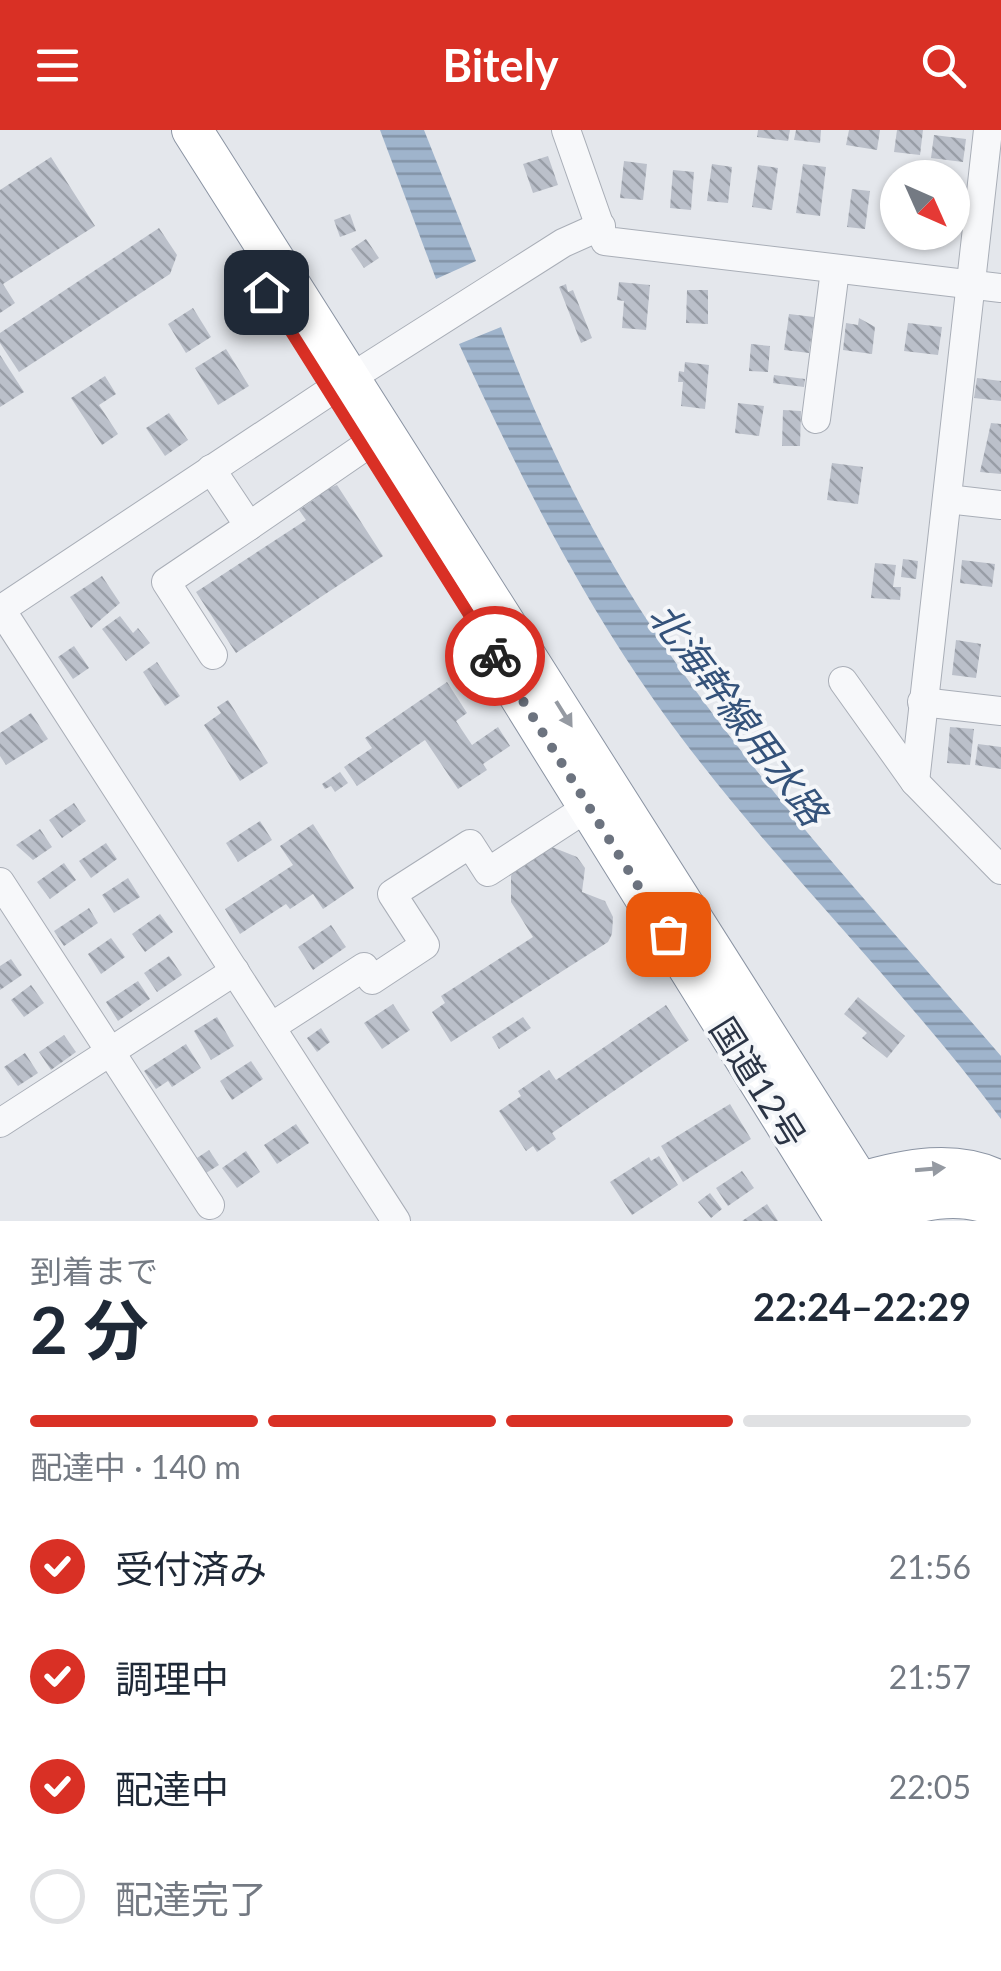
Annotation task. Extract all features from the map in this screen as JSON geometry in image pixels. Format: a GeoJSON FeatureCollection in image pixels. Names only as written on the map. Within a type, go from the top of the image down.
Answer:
{"type":"FeatureCollection","features":[{"type":"Feature","properties":{"kind":"highway","name":"国道12号"},"geometry":{"type":"LineString","coordinates":[[162,130],[341,384],[364,446],[588,807],[867,1214]]}},
{"type":"Feature","properties":{"kind":"highway","name":"国道12号"},"geometry":{"type":"LineString","coordinates":[[192,130],[341,384],[867,1214]]}},
{"type":"Feature","properties":{"kind":"highway"},"geometry":{"type":"LineString","coordinates":[[867,1214],[895,1172],[949,1168],[985,1173],[1001,1182]]}},
{"type":"Feature","properties":{"kind":"highway"},"geometry":{"type":"LineString","coordinates":[[867,1214],[960,1196],[1001,1209]]}},
{"type":"Feature","properties":{"kind":"street"},"geometry":{"type":"LineString","coordinates":[[566,130],[605,241],[1001,288]]}},
{"type":"Feature","properties":{"kind":"street"},"geometry":{"type":"LineString","coordinates":[[915,782],[988,130]]}},
{"type":"Feature","properties":{"kind":"street"},"geometry":{"type":"LineString","coordinates":[[396,1221],[0,609],[341,384],[563,243],[601,226]]}},
{"type":"Feature","properties":{"kind":"street"},"geometry":{"type":"LineString","coordinates":[[816,419],[835,270]]}},
{"type":"Feature","properties":{"kind":"street"},"geometry":{"type":"LineString","coordinates":[[213,655],[166,582],[364,446]]}},
{"type":"Feature","properties":{"kind":"street"},"geometry":{"type":"LineString","coordinates":[[211,469],[250,526]]}},
{"type":"Feature","properties":{"kind":"street"},"geometry":{"type":"LineString","coordinates":[[947,499],[1001,505]]}},
{"type":"Feature","properties":{"kind":"street"},"geometry":{"type":"LineString","coordinates":[[842,681],[915,782],[1001,870]]}},
{"type":"Feature","properties":{"kind":"street"},"geometry":{"type":"LineString","coordinates":[[922,702],[1001,711]]}},
{"type":"Feature","properties":{"kind":"street"},"geometry":{"type":"LineString","coordinates":[[271,1027],[364,967],[372,980],[425,945],[392,894],[470,844],[488,872],[588,807]]}},
{"type":"Feature","properties":{"kind":"street"},"geometry":{"type":"LineString","coordinates":[[0,882],[210,1206]]}},
{"type":"Feature","properties":{"kind":"street"},"geometry":{"type":"LineString","coordinates":[[1,1121],[235,972]]}},
{"type":"Feature","properties":{"kind":"water"},"geometry":{"type":"Polygon","coordinates":[[[380,130],[424,130],[476,261],[436,279],[380,130]]]}},
{"type":"Feature","properties":{"kind":"water"},"geometry":{"type":"Polygon","coordinates":[[[501,327],[578,501],[649,624],[713,715],[792,815],[1001,1056],[1001,1119],[917,1014],[739,810],[627,661],[549,528],[459,344],[501,327]]]}},
{"type":"Feature","properties":{"kind":"building"},"geometry":{"type":"Polygon","coordinates":[[[758,130],[790,130],[788,141],[757,137],[758,130]]]}},
{"type":"Feature","properties":{"kind":"building"},"geometry":{"type":"Polygon","coordinates":[[[796,130],[821,130],[820,143],[794,140],[796,130]]]}},
{"type":"Feature","properties":{"kind":"building"},"geometry":{"type":"Polygon","coordinates":[[[849,130],[880,130],[877,150],[846,145],[849,130]]]}},
{"type":"Feature","properties":{"kind":"building"},"geometry":{"type":"Polygon","coordinates":[[[897,130],[923,130],[920,155],[894,152],[897,130]]]}},
{"type":"Feature","properties":{"kind":"building"},"geometry":{"type":"Polygon","coordinates":[[[934,135],[966,139],[963,160],[931,158],[934,135]]]}},
{"type":"Feature","properties":{"kind":"building"},"geometry":{"type":"Polygon","coordinates":[[[548,156],[558,185],[533,193],[523,164],[548,156]]]}},
{"type":"Feature","properties":{"kind":"building"},"geometry":{"type":"Polygon","coordinates":[[[51,157],[95,226],[3,284],[15,303],[0,313],[0,190],[51,157]]]}},
{"type":"Feature","properties":{"kind":"building"},"geometry":{"type":"Polygon","coordinates":[[[624,161],[647,164],[643,200],[620,198],[624,161]]]}},
{"type":"Feature","properties":{"kind":"building"},"geometry":{"type":"Polygon","coordinates":[[[712,164],[732,167],[728,203],[707,201],[712,164]]]}},
{"type":"Feature","properties":{"kind":"building"},"geometry":{"type":"Polygon","coordinates":[[[803,164],[826,167],[820,216],[796,213],[803,164]]]}},
{"type":"Feature","properties":{"kind":"building"},"geometry":{"type":"Polygon","coordinates":[[[758,165],[778,168],[772,210],[752,207],[758,165]]]}},
{"type":"Feature","properties":{"kind":"building"},"geometry":{"type":"Polygon","coordinates":[[[673,170],[694,172],[691,210],[670,208],[673,170]]]}},
{"type":"Feature","properties":{"kind":"building"},"geometry":{"type":"Polygon","coordinates":[[[852,189],[870,191],[865,229],[847,227],[852,189]]]}},
{"type":"Feature","properties":{"kind":"building"},"geometry":{"type":"Polygon","coordinates":[[[350,214],[356,231],[340,237],[334,220],[350,214]]]}},
{"type":"Feature","properties":{"kind":"building"},"geometry":{"type":"Polygon","coordinates":[[[159,228],[177,255],[170,274],[19,372],[0,343],[0,333],[159,228]]]}},
{"type":"Feature","properties":{"kind":"building"},"geometry":{"type":"Polygon","coordinates":[[[366,239],[379,258],[364,268],[351,249],[366,239]]]}},
{"type":"Feature","properties":{"kind":"building"},"geometry":{"type":"Polygon","coordinates":[[[619,282],[650,285],[646,330],[622,328],[624,301],[617,300],[619,282]]]}},
{"type":"Feature","properties":{"kind":"building"},"geometry":{"type":"Polygon","coordinates":[[[566,284],[568,292],[573,290],[592,338],[581,343],[559,287],[566,284]]]}},
{"type":"Feature","properties":{"kind":"building"},"geometry":{"type":"Polygon","coordinates":[[[687,290],[708,290],[708,324],[686,323],[687,290]]]}},
{"type":"Feature","properties":{"kind":"building"},"geometry":{"type":"Polygon","coordinates":[[[193,308],[211,337],[186,353],[168,324],[193,308]]]}},
{"type":"Feature","properties":{"kind":"building"},"geometry":{"type":"Polygon","coordinates":[[[789,314],[814,317],[809,353],[784,350],[789,314]]]}},
{"type":"Feature","properties":{"kind":"building"},"geometry":{"type":"Polygon","coordinates":[[[859,318],[875,327],[872,354],[843,350],[846,323],[858,325],[859,318]]]}},
{"type":"Feature","properties":{"kind":"building"},"geometry":{"type":"Polygon","coordinates":[[[908,323],[942,327],[938,355],[904,351],[908,323]]]}},
{"type":"Feature","properties":{"kind":"building"},"geometry":{"type":"Polygon","coordinates":[[[751,344],[770,346],[768,372],[749,371],[751,344]]]}},
{"type":"Feature","properties":{"kind":"building"},"geometry":{"type":"Polygon","coordinates":[[[226,349],[249,386],[218,405],[195,368],[226,349]]]}},
{"type":"Feature","properties":{"kind":"building"},"geometry":{"type":"Polygon","coordinates":[[[0,355],[24,392],[0,407],[0,355]]]}},
{"type":"Feature","properties":{"kind":"building"},"geometry":{"type":"Polygon","coordinates":[[[685,362],[709,365],[705,409],[681,406],[683,382],[678,382],[679,371],[684,372],[685,362]]]}},
{"type":"Feature","properties":{"kind":"building"},"geometry":{"type":"Polygon","coordinates":[[[774,375],[805,379],[804,387],[773,383],[774,375]]]}},
{"type":"Feature","properties":{"kind":"building"},"geometry":{"type":"Polygon","coordinates":[[[105,376],[116,394],[99,405],[118,434],[102,445],[71,398],[105,376]]]}},
{"type":"Feature","properties":{"kind":"building"},"geometry":{"type":"Polygon","coordinates":[[[977,378],[1001,381],[1001,401],[974,398],[977,378]]]}},
{"type":"Feature","properties":{"kind":"building"},"geometry":{"type":"Polygon","coordinates":[[[738,403],[764,406],[759,436],[735,433],[738,403]]]}},
{"type":"Feature","properties":{"kind":"building"},"geometry":{"type":"Polygon","coordinates":[[[783,410],[801,411],[800,446],[782,446],[783,410]]]}},
{"type":"Feature","properties":{"kind":"building"},"geometry":{"type":"Polygon","coordinates":[[[169,413],[188,440],[165,456],[146,428],[169,413]]]}},
{"type":"Feature","properties":{"kind":"building"},"geometry":{"type":"Polygon","coordinates":[[[991,423],[1001,424],[1001,474],[980,472],[991,423]]]}},
{"type":"Feature","properties":{"kind":"building"},"geometry":{"type":"Polygon","coordinates":[[[832,463],[863,467],[858,504],[827,500],[832,463]]]}},
{"type":"Feature","properties":{"kind":"building"},"geometry":{"type":"Polygon","coordinates":[[[337,485],[383,556],[236,653],[196,592],[306,520],[299,510],[315,499],[312,495],[337,485]]]}},
{"type":"Feature","properties":{"kind":"building"},"geometry":{"type":"Polygon","coordinates":[[[903,559],[918,561],[916,579],[901,577],[903,559]]]}},
{"type":"Feature","properties":{"kind":"building"},"geometry":{"type":"Polygon","coordinates":[[[962,560],[995,564],[992,587],[960,583],[962,560]]]}},
{"type":"Feature","properties":{"kind":"building"},"geometry":{"type":"Polygon","coordinates":[[[875,563],[896,565],[893,587],[901,587],[900,600],[871,598],[875,563]]]}},
{"type":"Feature","properties":{"kind":"building"},"geometry":{"type":"Polygon","coordinates":[[[102,576],[120,603],[91,628],[70,597],[102,576]]]}},
{"type":"Feature","properties":{"kind":"building"},"geometry":{"type":"Polygon","coordinates":[[[120,616],[133,633],[138,628],[150,643],[126,661],[102,629],[120,616]]]}},
{"type":"Feature","properties":{"kind":"building"},"geometry":{"type":"Polygon","coordinates":[[[956,640],[981,644],[976,678],[952,675],[956,640]]]}},
{"type":"Feature","properties":{"kind":"building"},"geometry":{"type":"Polygon","coordinates":[[[74,646],[89,668],[73,679],[58,657],[74,646]]]}},
{"type":"Feature","properties":{"kind":"building"},"geometry":{"type":"Polygon","coordinates":[[[157,662],[180,696],[165,706],[143,672],[157,662]]]}},
{"type":"Feature","properties":{"kind":"building"},"geometry":{"type":"Polygon","coordinates":[[[447,682],[467,713],[456,721],[472,745],[498,727],[510,746],[483,764],[487,770],[458,789],[425,740],[357,786],[344,767],[372,748],[365,738],[447,682]]]}},
{"type":"Feature","properties":{"kind":"building"},"geometry":{"type":"Polygon","coordinates":[[[228,700],[268,763],[240,781],[204,725],[221,713],[217,707],[228,700]]]}},
{"type":"Feature","properties":{"kind":"building"},"geometry":{"type":"Polygon","coordinates":[[[31,713],[48,739],[6,765],[0,756],[0,733],[31,713]]]}},
{"type":"Feature","properties":{"kind":"building"},"geometry":{"type":"Polygon","coordinates":[[[950,727],[974,729],[970,765],[947,763],[950,727]]]}},
{"type":"Feature","properties":{"kind":"building"},"geometry":{"type":"Polygon","coordinates":[[[978,744],[1001,747],[1001,769],[975,765],[978,744]]]}},
{"type":"Feature","properties":{"kind":"building"},"geometry":{"type":"Polygon","coordinates":[[[340,772],[348,783],[335,792],[331,786],[325,789],[322,784],[340,772]]]}},
{"type":"Feature","properties":{"kind":"building"},"geometry":{"type":"Polygon","coordinates":[[[74,803],[86,821],[62,838],[49,820],[74,803]]]}},
{"type":"Feature","properties":{"kind":"building"},"geometry":{"type":"Polygon","coordinates":[[[260,821],[272,840],[238,862],[226,843],[260,821]]]}},
{"type":"Feature","properties":{"kind":"building"},"geometry":{"type":"Polygon","coordinates":[[[313,824],[354,888],[323,909],[313,894],[290,909],[286,904],[240,934],[225,909],[293,865],[280,846],[313,824]]]}},
{"type":"Feature","properties":{"kind":"building"},"geometry":{"type":"Polygon","coordinates":[[[40,829],[52,847],[33,860],[16,845],[40,829]]]}},
{"type":"Feature","properties":{"kind":"building"},"geometry":{"type":"Polygon","coordinates":[[[106,843],[117,859],[91,878],[79,861],[106,843]]]}},
{"type":"Feature","properties":{"kind":"building"},"geometry":{"type":"Polygon","coordinates":[[[552,847],[577,857],[585,868],[582,892],[605,901],[613,917],[608,942],[451,1042],[432,1012],[445,1003],[441,996],[533,937],[511,902],[511,876],[517,864],[539,848],[552,847]]]}},
{"type":"Feature","properties":{"kind":"building"},"geometry":{"type":"Polygon","coordinates":[[[64,863],[76,880],[50,899],[37,882],[64,863]]]}},
{"type":"Feature","properties":{"kind":"building"},"geometry":{"type":"Polygon","coordinates":[[[128,878],[140,897],[114,913],[102,895],[128,878]]]}},
{"type":"Feature","properties":{"kind":"building"},"geometry":{"type":"Polygon","coordinates":[[[89,908],[98,923],[64,946],[54,931],[89,908]]]}},
{"type":"Feature","properties":{"kind":"building"},"geometry":{"type":"Polygon","coordinates":[[[160,914],[173,932],[145,952],[132,934],[160,914]]]}},
{"type":"Feature","properties":{"kind":"building"},"geometry":{"type":"Polygon","coordinates":[[[331,925],[346,947],[313,970],[298,947],[331,925]]]}},
{"type":"Feature","properties":{"kind":"building"},"geometry":{"type":"Polygon","coordinates":[[[111,938],[125,957],[101,974],[88,954],[111,938]]]}},
{"type":"Feature","properties":{"kind":"building"},"geometry":{"type":"Polygon","coordinates":[[[169,956],[182,975],[157,992],[144,973],[169,956]]]}},
{"type":"Feature","properties":{"kind":"building"},"geometry":{"type":"Polygon","coordinates":[[[11,959],[22,975],[0,990],[0,966],[11,959]]]}},
{"type":"Feature","properties":{"kind":"building"},"geometry":{"type":"Polygon","coordinates":[[[138,981],[150,999],[118,1021],[106,1002],[138,981]]]}},
{"type":"Feature","properties":{"kind":"building"},"geometry":{"type":"Polygon","coordinates":[[[31,985],[44,1003],[24,1017],[11,1000],[31,985]]]}},
{"type":"Feature","properties":{"kind":"building"},"geometry":{"type":"Polygon","coordinates":[[[858,997],[905,1036],[887,1058],[862,1038],[867,1033],[844,1014],[858,997]]]}},
{"type":"Feature","properties":{"kind":"building"},"geometry":{"type":"Polygon","coordinates":[[[393,1004],[410,1030],[382,1049],[364,1023],[393,1004]]]}},
{"type":"Feature","properties":{"kind":"building"},"geometry":{"type":"Polygon","coordinates":[[[666,1005],[689,1040],[552,1133],[556,1139],[537,1152],[533,1146],[526,1151],[499,1111],[521,1096],[518,1091],[549,1070],[556,1080],[666,1005]]]}},
{"type":"Feature","properties":{"kind":"building"},"geometry":{"type":"Polygon","coordinates":[[[217,1017],[234,1046],[211,1060],[194,1031],[217,1017]]]}},
{"type":"Feature","properties":{"kind":"building"},"geometry":{"type":"Polygon","coordinates":[[[523,1017],[531,1028],[499,1049],[492,1037],[523,1017]]]}},
{"type":"Feature","properties":{"kind":"building"},"geometry":{"type":"Polygon","coordinates":[[[321,1028],[330,1042],[317,1052],[307,1038],[321,1028]]]}},
{"type":"Feature","properties":{"kind":"building"},"geometry":{"type":"Polygon","coordinates":[[[64,1035],[76,1052],[51,1070],[39,1052],[64,1035]]]}},
{"type":"Feature","properties":{"kind":"building"},"geometry":{"type":"Polygon","coordinates":[[[186,1044],[201,1068],[172,1087],[168,1081],[156,1089],[144,1071],[186,1044]]]}},
{"type":"Feature","properties":{"kind":"building"},"geometry":{"type":"Polygon","coordinates":[[[25,1053],[38,1073],[18,1086],[4,1067],[25,1053]]]}},
{"type":"Feature","properties":{"kind":"building"},"geometry":{"type":"Polygon","coordinates":[[[251,1061],[263,1079],[232,1100],[220,1081],[251,1061]]]}},
{"type":"Feature","properties":{"kind":"building"},"geometry":{"type":"Polygon","coordinates":[[[730,1104],[751,1139],[683,1182],[661,1146],[730,1104]]]}},
{"type":"Feature","properties":{"kind":"building"},"geometry":{"type":"Polygon","coordinates":[[[296,1124],[309,1143],[277,1164],[264,1145],[296,1124]]]}},
{"type":"Feature","properties":{"kind":"building"},"geometry":{"type":"Polygon","coordinates":[[[209,1150],[219,1165],[206,1173],[197,1158],[209,1150]]]}},
{"type":"Feature","properties":{"kind":"building"},"geometry":{"type":"Polygon","coordinates":[[[246,1151],[260,1172],[237,1188],[222,1168],[246,1151]]]}},
{"type":"Feature","properties":{"kind":"building"},"geometry":{"type":"Polygon","coordinates":[[[659,1156],[678,1185],[632,1215],[610,1182],[649,1157],[651,1161],[659,1156]]]}},
{"type":"Feature","properties":{"kind":"building"},"geometry":{"type":"Polygon","coordinates":[[[742,1171],[754,1188],[728,1206],[716,1188],[742,1171]]]}},
{"type":"Feature","properties":{"kind":"building"},"geometry":{"type":"Polygon","coordinates":[[[710,1193],[722,1209],[711,1218],[698,1202],[710,1193]]]}},
{"type":"Feature","properties":{"kind":"building"},"geometry":{"type":"Polygon","coordinates":[[[767,1204],[778,1221],[742,1221],[767,1204]]]}},
{"type":"Feature","properties":{"kind":"way so far"},"geometry":{"type":"LineString","coordinates":[[495,656],[668,934]]}},
{"type":"Feature","properties":{"kind":"route"},"geometry":{"type":"LineString","coordinates":[[266,292],[495,656]]}},
{"type":"Feature","properties":{"kind":"water label","name":"北海幹線用水路"},"geometry":{"type":"Point","coordinates":[739,713]}}]}
